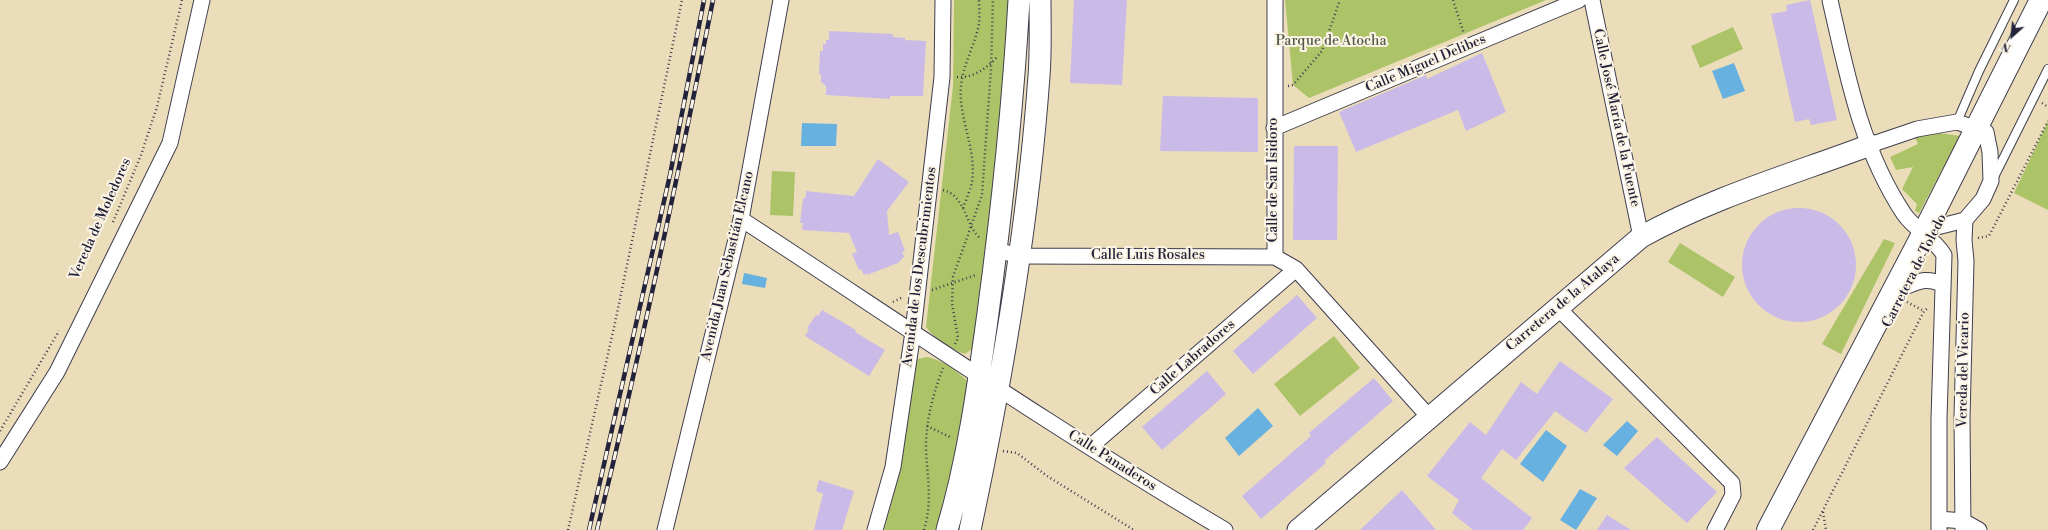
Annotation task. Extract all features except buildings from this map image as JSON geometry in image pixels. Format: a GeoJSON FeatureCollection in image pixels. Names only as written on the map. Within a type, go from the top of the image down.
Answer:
{"type":"FeatureCollection","features":[{"type":"Feature","properties":{"kind":"highway"},"geometry":{"type":"LineString","coordinates":[[1768,530],[1934,239],[1973,127],[2041,0]]}},
{"type":"Feature","properties":{"kind":"highway"},"geometry":{"type":"LineString","coordinates":[[1973,127],[2048,11]]}},
{"type":"Feature","properties":{"kind":"highway","name":"Carretera de Toledo"},"geometry":{"type":"LineString","coordinates":[[1780,530],[1904,292],[1934,239]]}},
{"type":"Feature","properties":{"kind":"street"},"geometry":{"type":"LineString","coordinates":[[0,462],[57,372],[170,143],[202,0]]}},
{"type":"Feature","properties":{"kind":"street","name":"Avenida Juan Sebastián Elcano"},"geometry":{"type":"LineString","coordinates":[[666,530],[741,219],[781,0]]}},
{"type":"Feature","properties":{"kind":"street","name":"Avenida de los Descubrimientos"},"geometry":{"type":"LineString","coordinates":[[875,530],[894,467],[913,332],[942,77],[943,0]]}},
{"type":"Feature","properties":{"kind":"street"},"geometry":{"type":"LineString","coordinates":[[947,530],[957,497],[979,377],[996,246],[1016,55],[1019,0]]}},
{"type":"Feature","properties":{"kind":"street"},"geometry":{"type":"LineString","coordinates":[[970,530],[998,390],[1020,256],[1039,75],[1040,0]]}},
{"type":"Feature","properties":{"kind":"street","name":"Calle de San Isidoro"},"geometry":{"type":"LineString","coordinates":[[1274,0],[1275,257],[1296,269],[1429,417]]}},
{"type":"Feature","properties":{"kind":"street","name":"Calle Miguel Delibes"},"geometry":{"type":"LineString","coordinates":[[1274,128],[1579,0]]}},
{"type":"Feature","properties":{"kind":"street","name":"Calle José María de la Fuente"},"geometry":{"type":"LineString","coordinates":[[1592,0],[1641,237]]}},
{"type":"Feature","properties":{"kind":"street"},"geometry":{"type":"LineString","coordinates":[[1830,0],[1855,108],[1870,145],[1884,179],[1905,216],[1934,239],[1965,220],[1983,199],[1991,181],[1990,152],[1973,127],[1917,130],[1870,145]]}},
{"type":"Feature","properties":{"kind":"street","name":"Carretera de la Atalaya"},"geometry":{"type":"LineString","coordinates":[[1298,530],[1641,237],[1675,218],[1716,201],[1870,145]]}},
{"type":"Feature","properties":{"kind":"street","name":"Calle Panaderos"},"geometry":{"type":"LineString","coordinates":[[741,219],[948,355],[998,390],[1225,530]]}},
{"type":"Feature","properties":{"kind":"street","name":"Vereda del Vicario"},"geometry":{"type":"LineString","coordinates":[[1934,239],[1942,290],[1939,419],[1939,524],[1963,525],[1962,417],[1966,261],[1964,240],[1965,220]]}},
{"type":"Feature","properties":{"kind":"street","name":"Calle Luis Rosales"},"geometry":{"type":"LineString","coordinates":[[996,246],[1020,256],[1275,257]]}},
{"type":"Feature","properties":{"kind":"street","name":"Calle Labradores"},"geometry":{"type":"LineString","coordinates":[[1090,447],[1296,269]]}},
{"type":"Feature","properties":{"kind":"street"},"geometry":{"type":"LineString","coordinates":[[1904,292],[1922,280],[1932,280],[1942,290]]}},
{"type":"Feature","properties":{"kind":"street"},"geometry":{"type":"LineString","coordinates":[[1558,308],[1732,483],[1733,495],[1715,530]]}},
{"type":"Feature","properties":{"kind":"street"},"geometry":{"type":"LineString","coordinates":[[1939,419],[1962,417]]}},
{"type":"Feature","properties":{"kind":"street"},"geometry":{"type":"LineString","coordinates":[[1963,525],[1979,530]]}},
{"type":"Feature","properties":{"kind":"lane"},"geometry":{"type":"LineString","coordinates":[[1973,127],[1979,71],[2014,0]]}},
{"type":"Feature","properties":{"kind":"lane"},"geometry":{"type":"LineString","coordinates":[[1991,181],[2048,69]]}},
{"type":"Feature","properties":{"kind":"path","name":"Vereda de Moledores"},"geometry":{"type":"LineString","coordinates":[[112,224],[141,155],[157,107],[182,0]]}},
{"type":"Feature","properties":{"kind":"path"},"geometry":{"type":"LineString","coordinates":[[568,530],[617,315],[682,0]]}},
{"type":"Feature","properties":{"kind":"path"},"geometry":{"type":"LineString","coordinates":[[963,208],[972,182],[972,168],[970,146],[961,102],[962,78],[979,24],[979,0]]}},
{"type":"Feature","properties":{"kind":"path"},"geometry":{"type":"LineString","coordinates":[[924,530],[927,518],[930,482],[926,449],[927,426],[935,388],[948,355],[953,349],[958,338],[952,303],[953,277],[982,195],[992,63],[993,0]]}},
{"type":"Feature","properties":{"kind":"path"},"geometry":{"type":"LineString","coordinates":[[1274,91],[1293,85],[1322,51],[1340,0]]}},
{"type":"Feature","properties":{"kind":"path"},"geometry":{"type":"LineString","coordinates":[[942,77],[962,78],[983,70],[1000,54],[1016,55]]}},
{"type":"Feature","properties":{"kind":"path"},"geometry":{"type":"LineString","coordinates":[[2033,99],[2048,107]]}},
{"type":"Feature","properties":{"kind":"path"},"geometry":{"type":"LineString","coordinates":[[1964,240],[1989,236],[2048,121]]}},
{"type":"Feature","properties":{"kind":"path"},"geometry":{"type":"LineString","coordinates":[[929,188],[948,192],[954,196],[963,208],[979,238],[996,246]]}},
{"type":"Feature","properties":{"kind":"path"},"geometry":{"type":"LineString","coordinates":[[1813,530],[1924,311],[1942,290]]}},
{"type":"Feature","properties":{"kind":"path"},"geometry":{"type":"LineString","coordinates":[[1904,292],[1924,311]]}},
{"type":"Feature","properties":{"kind":"path"},"geometry":{"type":"LineString","coordinates":[[0,431],[61,327]]}},
{"type":"Feature","properties":{"kind":"path"},"geometry":{"type":"LineString","coordinates":[[927,426],[966,445]]}},
{"type":"Feature","properties":{"kind":"path"},"geometry":{"type":"LineString","coordinates":[[987,449],[1017,453],[1047,476],[1134,530]]}},
{"type":"Feature","properties":{"kind":"path"},"geometry":{"type":"LineString","coordinates":[[1823,512],[1826,530]]}},
{"type":"Feature","properties":{"kind":"green space"},"geometry":{"type":"Polygon","coordinates":[[[954,0],[1010,0],[1008,66],[976,343],[972,349],[965,354],[943,343],[926,327],[953,86],[954,0]]]}},
{"type":"Feature","properties":{"kind":"green space","name":"Parque de Atocha"},"geometry":{"type":"Polygon","coordinates":[[[1285,0],[1546,0],[1309,98],[1293,85],[1285,0]]]}},
{"type":"Feature","properties":{"kind":"green space"},"geometry":{"type":"Polygon","coordinates":[[[1733,27],[1743,49],[1700,68],[1691,46],[1733,27]]]}},
{"type":"Feature","properties":{"kind":"green space"},"geometry":{"type":"Polygon","coordinates":[[[2048,121],[2048,210],[2014,193],[2048,121]]]}},
{"type":"Feature","properties":{"kind":"green space"},"geometry":{"type":"Polygon","coordinates":[[[1931,132],[1960,136],[1919,213],[1915,211],[1917,204],[1902,189],[1913,167],[1896,170],[1890,157],[1918,144],[1914,135],[1931,132]]]}},
{"type":"Feature","properties":{"kind":"green space"},"geometry":{"type":"Polygon","coordinates":[[[772,171],[795,172],[793,216],[770,215],[772,171]]]}},
{"type":"Feature","properties":{"kind":"green space"},"geometry":{"type":"Polygon","coordinates":[[[1884,239],[1895,243],[1841,354],[1822,344],[1884,239]]]}},
{"type":"Feature","properties":{"kind":"green space"},"geometry":{"type":"Polygon","coordinates":[[[1680,243],[1735,277],[1723,297],[1668,262],[1680,243]]]}},
{"type":"Feature","properties":{"kind":"green space"},"geometry":{"type":"Polygon","coordinates":[[[1334,336],[1360,368],[1300,416],[1274,384],[1334,336]]]}},
{"type":"Feature","properties":{"kind":"green space"},"geometry":{"type":"Polygon","coordinates":[[[928,357],[940,361],[950,367],[969,383],[940,530],[884,530],[900,471],[914,367],[917,359],[928,357]]]}},
{"type":"Feature","properties":{"kind":"water"},"geometry":{"type":"Polygon","coordinates":[[[1734,63],[1745,91],[1723,99],[1712,71],[1734,63]]]}},
{"type":"Feature","properties":{"kind":"water"},"geometry":{"type":"Polygon","coordinates":[[[802,123],[837,124],[836,146],[801,146],[802,123]]]}},
{"type":"Feature","properties":{"kind":"water"},"geometry":{"type":"Polygon","coordinates":[[[744,273],[767,278],[765,288],[742,284],[744,273]]]}},
{"type":"Feature","properties":{"kind":"water"},"geometry":{"type":"Polygon","coordinates":[[[1258,408],[1273,426],[1239,456],[1225,438],[1258,408]]]}},
{"type":"Feature","properties":{"kind":"water"},"geometry":{"type":"Polygon","coordinates":[[[1627,421],[1638,431],[1617,456],[1603,445],[1627,421]]]}},
{"type":"Feature","properties":{"kind":"water"},"geometry":{"type":"Polygon","coordinates":[[[1546,430],[1567,446],[1543,482],[1520,464],[1546,430]]]}},
{"type":"Feature","properties":{"kind":"water"},"geometry":{"type":"Polygon","coordinates":[[[1580,489],[1597,498],[1576,530],[1560,520],[1580,489]]]}},
{"type":"Feature","properties":{"kind":"railway"},"geometry":{"type":"LineString","coordinates":[[589,530],[670,175],[704,0]]}},
{"type":"Feature","properties":{"kind":"railway"},"geometry":{"type":"LineString","coordinates":[[597,530],[658,265],[713,0]]}}]}
